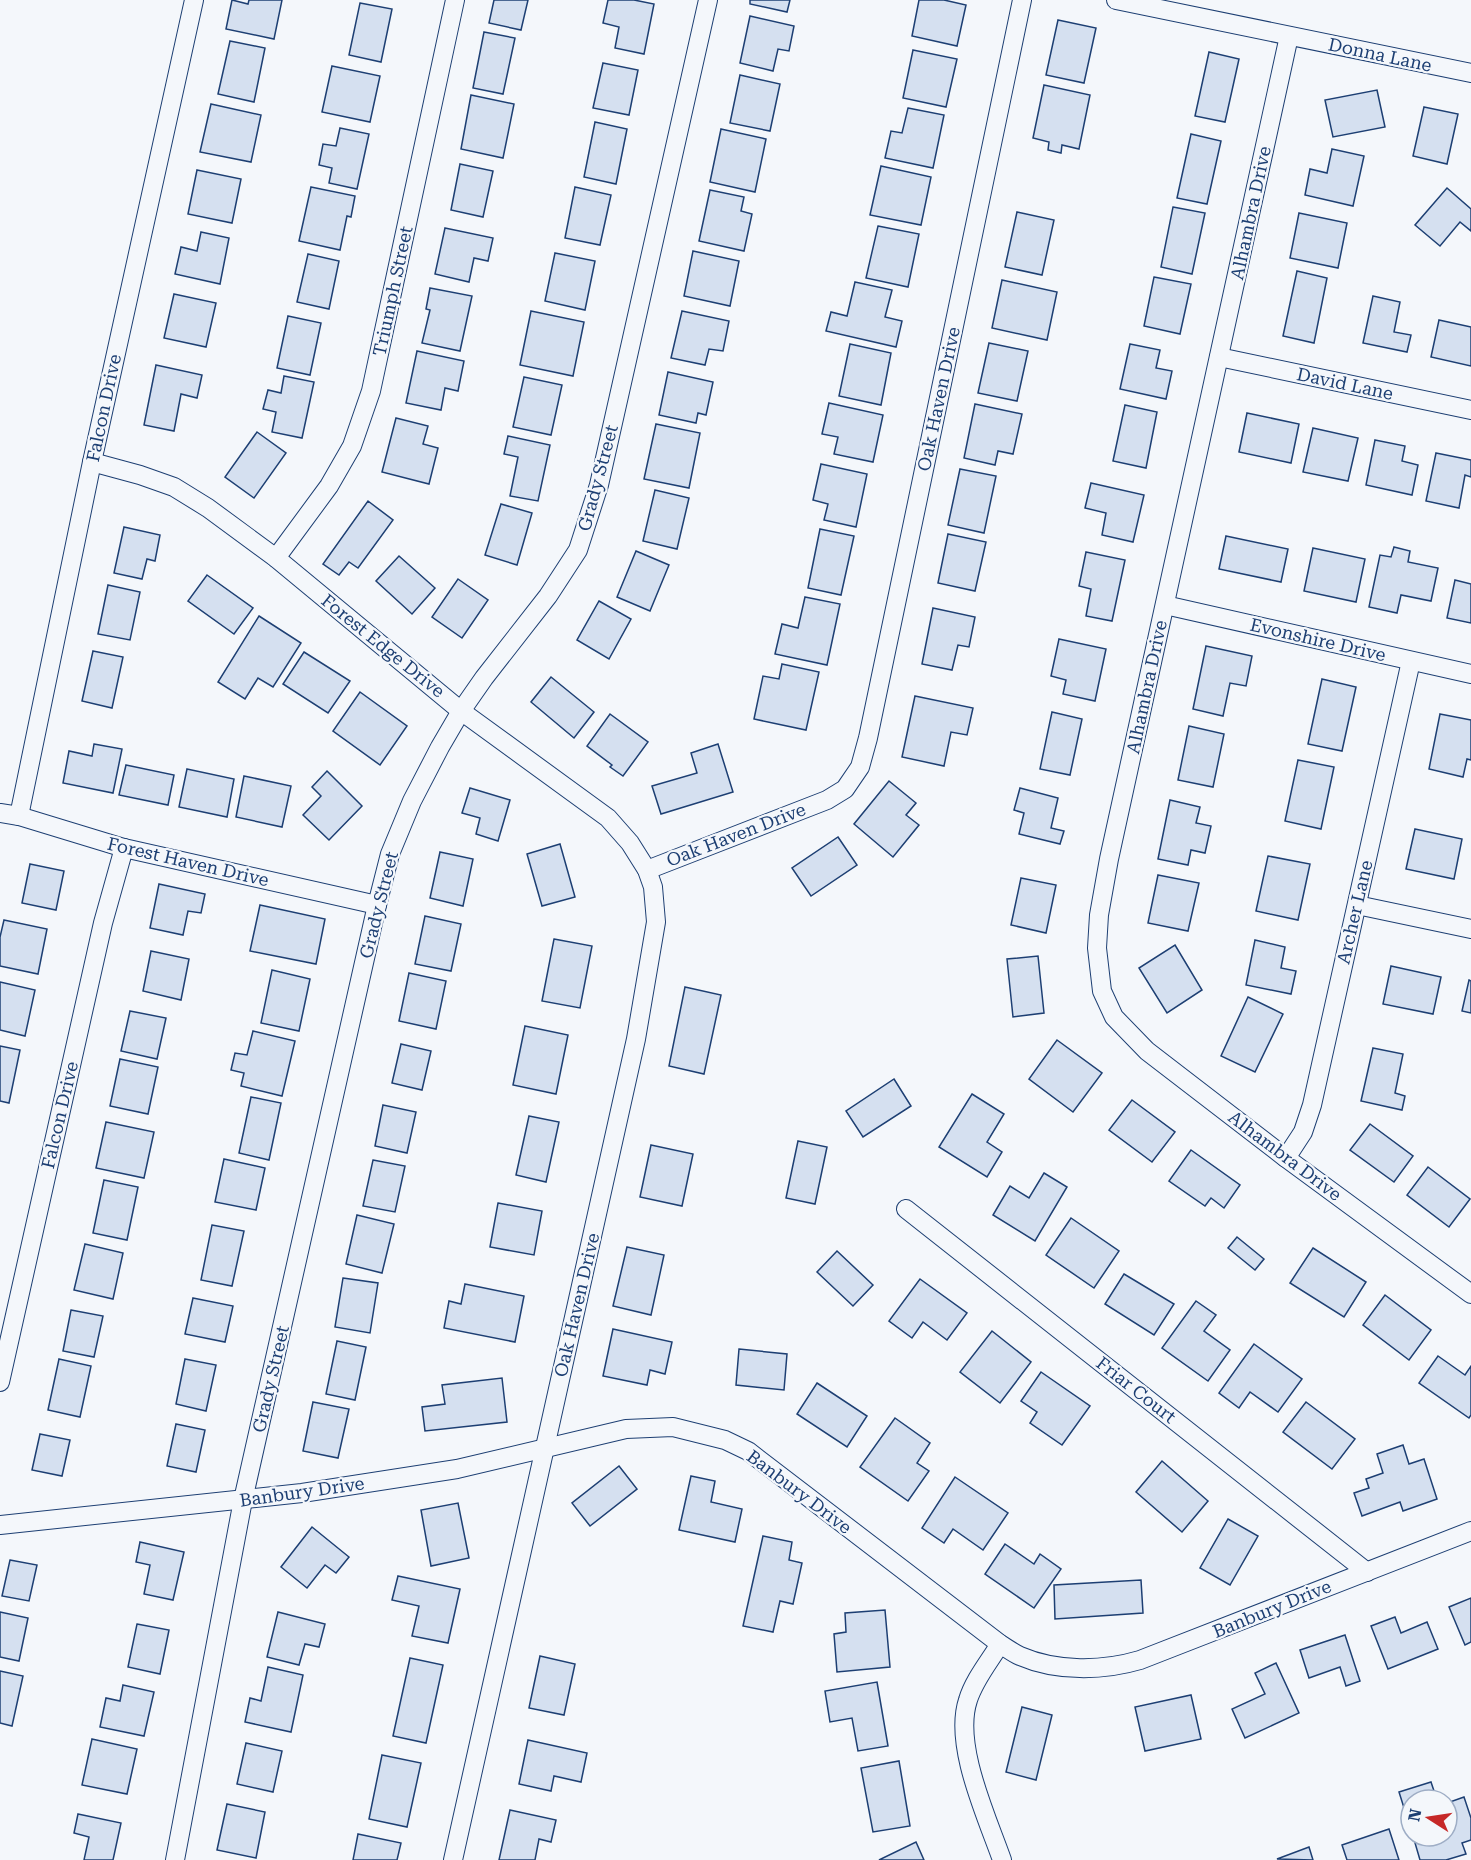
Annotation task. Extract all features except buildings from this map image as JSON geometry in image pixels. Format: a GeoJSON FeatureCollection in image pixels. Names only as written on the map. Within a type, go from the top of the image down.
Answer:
{"type":"FeatureCollection","features":[{"type":"Feature","properties":{"kind":"street","name":"Falcon Drive"},"geometry":{"type":"LineString","coordinates":[[19,816],[92,462],[194,0]]}},
{"type":"Feature","properties":{"kind":"street","name":"Triumph Street"},"geometry":{"type":"LineString","coordinates":[[276,558],[329,486],[352,446],[371,390],[388,321],[455,0]]}},
{"type":"Feature","properties":{"kind":"street","name":"Grady Street"},"geometry":{"type":"LineString","coordinates":[[175,1860],[243,1500],[390,854],[412,801],[461,711],[548,596],[578,550],[599,485],[708,0]]}},
{"type":"Feature","properties":{"kind":"street","name":"Oak Haven Drive"},"geometry":{"type":"LineString","coordinates":[[453,1860],[636,1039],[656,922],[653,887],[647,870],[827,800],[845,789],[860,767],[868,738],[1022,0]]}},
{"type":"Feature","properties":{"kind":"street"},"geometry":{"type":"LineString","coordinates":[[1116,0],[1170,5],[1289,36]]}},
{"type":"Feature","properties":{"kind":"street","name":"Donna Lane"},"geometry":{"type":"LineString","coordinates":[[1289,36],[1471,73]]}},
{"type":"Feature","properties":{"kind":"street","name":"Alhambra Drive"},"geometry":{"type":"LineString","coordinates":[[1289,36],[1109,859],[1099,915],[1096,948],[1102,991],[1114,1017],[1147,1051],[1286,1158],[1471,1294]]}},
{"type":"Feature","properties":{"kind":"street","name":"David Lane"},"geometry":{"type":"LineString","coordinates":[[1219,357],[1471,410]]}},
{"type":"Feature","properties":{"kind":"street","name":"Forest Edge Drive"},"geometry":{"type":"LineString","coordinates":[[92,462],[174,487],[208,508],[276,558],[461,711],[608,818],[630,843],[647,870]]}},
{"type":"Feature","properties":{"kind":"street","name":"Evonshire Drive"},"geometry":{"type":"LineString","coordinates":[[1165,605],[1471,674]]}},
{"type":"Feature","properties":{"kind":"street","name":"Archer Lane"},"geometry":{"type":"LineString","coordinates":[[1286,1158],[1303,1132],[1312,1105],[1411,661]]}},
{"type":"Feature","properties":{"kind":"street","name":"Forest Haven Drive"},"geometry":{"type":"LineString","coordinates":[[0,813],[19,816],[124,848],[377,905]]}},
{"type":"Feature","properties":{"kind":"street","name":"Falcon Drive"},"geometry":{"type":"LineString","coordinates":[[0,1382],[103,923],[124,848]]}},
{"type":"Feature","properties":{"kind":"street"},"geometry":{"type":"LineString","coordinates":[[1357,905],[1471,929]]}},
{"type":"Feature","properties":{"kind":"street","name":"Friar Court"},"geometry":{"type":"LineString","coordinates":[[906,1209],[1367,1572]]}},
{"type":"Feature","properties":{"kind":"street","name":"Banbury Drive"},"geometry":{"type":"LineString","coordinates":[[0,1525],[243,1500],[457,1469],[626,1429],[673,1427],[725,1440],[748,1451],[1000,1644],[1020,1656],[1043,1663],[1079,1669],[1118,1667],[1174,1648],[1471,1531]]}},
{"type":"Feature","properties":{"kind":"street"},"geometry":{"type":"LineString","coordinates":[[1000,1644],[968,1701],[963,1727],[968,1760],[1002,1860]]}}]}
